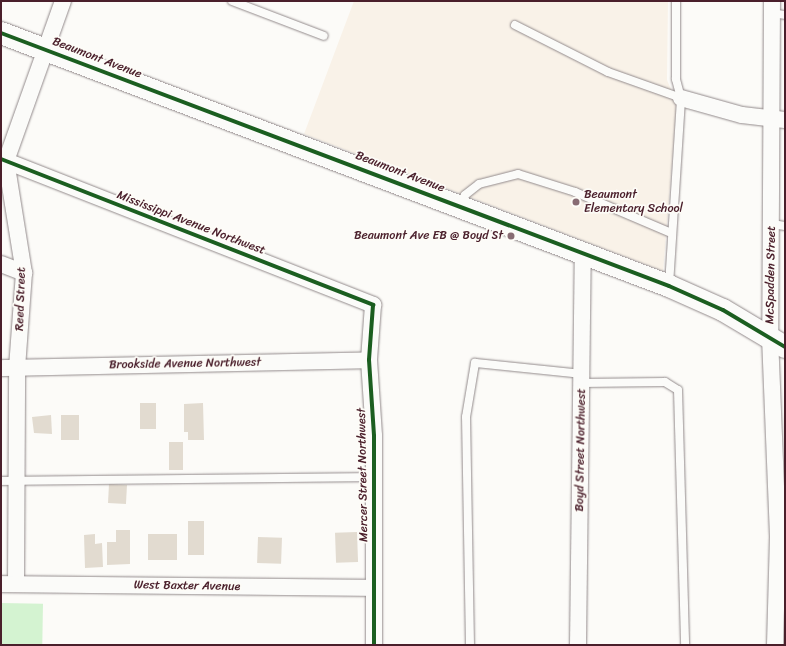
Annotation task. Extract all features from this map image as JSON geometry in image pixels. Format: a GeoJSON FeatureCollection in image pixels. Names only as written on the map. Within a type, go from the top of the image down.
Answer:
{"type":"FeatureCollection","features":[{"type":"Feature","properties":{"kind":"street","name":"Reed Street"},"geometry":{"type":"LineString","coordinates":[[8,583],[9,481],[24,273],[4,160],[43,48],[63,1]]}},
{"type":"Feature","properties":{"kind":"street","name":"McSpadden Street"},"geometry":{"type":"LineString","coordinates":[[776,10],[779,119],[778,225],[781,538],[779,639]]}},
{"type":"Feature","properties":{"kind":"street","name":"Beaumont Avenue"},"geometry":{"type":"LineString","coordinates":[[1,33],[462,206],[669,286],[780,341]]}},
{"type":"Feature","properties":{"kind":"street"},"geometry":{"type":"LineString","coordinates":[[681,98],[742,115],[779,119]]}},
{"type":"Feature","properties":{"kind":"street","name":"Mississippi Avenue Northwest"},"geometry":{"type":"LineString","coordinates":[[4,160],[373,305]]}},
{"type":"Feature","properties":{"kind":"street","name":"Boyd Street Northwest"},"geometry":{"type":"LineString","coordinates":[[578,645],[583,254]]}},
{"type":"Feature","properties":{"kind":"street"},"geometry":{"type":"LineString","coordinates":[[1,264],[24,273]]}},
{"type":"Feature","properties":{"kind":"street","name":"Mercer Street Northwest"},"geometry":{"type":"LineString","coordinates":[[373,305],[369,360],[374,477],[374,645]]}},
{"type":"Feature","properties":{"kind":"street","name":"Brookside Avenue Northwest"},"geometry":{"type":"LineString","coordinates":[[1,368],[369,360]]}},
{"type":"Feature","properties":{"kind":"street","name":"West Baxter Avenue"},"geometry":{"type":"LineString","coordinates":[[8,583],[374,588]]}},
{"type":"Feature","properties":{"kind":"lane"},"geometry":{"type":"LineString","coordinates":[[232,1],[324,36]]}},
{"type":"Feature","properties":{"kind":"lane"},"geometry":{"type":"LineString","coordinates":[[669,286],[671,233],[681,98],[676,79],[676,1]]}},
{"type":"Feature","properties":{"kind":"lane"},"geometry":{"type":"LineString","coordinates":[[515,25],[608,72],[681,98]]}},
{"type":"Feature","properties":{"kind":"lane"},"geometry":{"type":"LineString","coordinates":[[462,206],[465,195],[479,184],[518,174],[575,192],[671,233]]}},
{"type":"Feature","properties":{"kind":"lane"},"geometry":{"type":"LineString","coordinates":[[470,645],[466,417],[475,363],[582,379],[665,382],[678,390],[685,645]]}},
{"type":"Feature","properties":{"kind":"lane"},"geometry":{"type":"LineString","coordinates":[[9,481],[374,477]]}},
{"type":"Feature","properties":{"kind":"shaded area","name":"Beaumont Elementary School"},"geometry":{"type":"Polygon","coordinates":[[[354,1],[668,1],[667,80],[677,103],[663,271],[304,134],[354,1]]]}},
{"type":"Feature","properties":{"kind":"green space"},"geometry":{"type":"Polygon","coordinates":[[[1,603],[43,604],[42,645],[1,645],[1,603]]]}},
{"type":"Feature","properties":{"kind":"building"},"geometry":{"type":"Polygon","coordinates":[[[140,403],[156,403],[156,429],[140,429],[140,403]]]}},
{"type":"Feature","properties":{"kind":"building"},"geometry":{"type":"Polygon","coordinates":[[[203,403],[204,440],[188,440],[188,432],[184,432],[184,404],[203,403]]]}},
{"type":"Feature","properties":{"kind":"building"},"geometry":{"type":"Polygon","coordinates":[[[51,415],[52,434],[34,433],[32,417],[51,415]]]}},
{"type":"Feature","properties":{"kind":"building"},"geometry":{"type":"Polygon","coordinates":[[[61,415],[79,415],[79,440],[61,440],[61,415]]]}},
{"type":"Feature","properties":{"kind":"building"},"geometry":{"type":"Polygon","coordinates":[[[169,442],[183,442],[183,470],[169,470],[169,442]]]}},
{"type":"Feature","properties":{"kind":"building"},"geometry":{"type":"Polygon","coordinates":[[[109,484],[127,485],[126,504],[108,503],[109,484]]]}},
{"type":"Feature","properties":{"kind":"building"},"geometry":{"type":"Polygon","coordinates":[[[188,521],[204,521],[204,555],[188,555],[188,521]]]}},
{"type":"Feature","properties":{"kind":"building"},"geometry":{"type":"Polygon","coordinates":[[[116,530],[130,530],[130,564],[107,565],[107,542],[116,542],[116,530]]]}},
{"type":"Feature","properties":{"kind":"building"},"geometry":{"type":"Polygon","coordinates":[[[357,532],[358,562],[336,563],[335,533],[357,532]]]}},
{"type":"Feature","properties":{"kind":"building"},"geometry":{"type":"Polygon","coordinates":[[[95,534],[95,544],[102,543],[103,567],[85,568],[84,535],[95,534]]]}},
{"type":"Feature","properties":{"kind":"building"},"geometry":{"type":"Polygon","coordinates":[[[148,534],[177,534],[177,560],[148,560],[148,534]]]}},
{"type":"Feature","properties":{"kind":"building"},"geometry":{"type":"Polygon","coordinates":[[[258,537],[282,538],[281,564],[257,563],[258,537]]]}},
{"type":"Feature","properties":{"kind":"cycle path"},"geometry":{"type":"LineString","coordinates":[[1,33],[669,286],[723,310],[785,347]]}},
{"type":"Feature","properties":{"kind":"cycle path"},"geometry":{"type":"LineString","coordinates":[[1,159],[373,305],[369,360],[374,436],[374,645]]}},
{"type":"Feature","properties":{"kind":"place","name":"Beaumont Elementary School"},"geometry":{"type":"Point","coordinates":[576,202]}},
{"type":"Feature","properties":{"kind":"place","name":"Beaumont Ave EB @ Boyd St"},"geometry":{"type":"Point","coordinates":[511,236]}}]}
